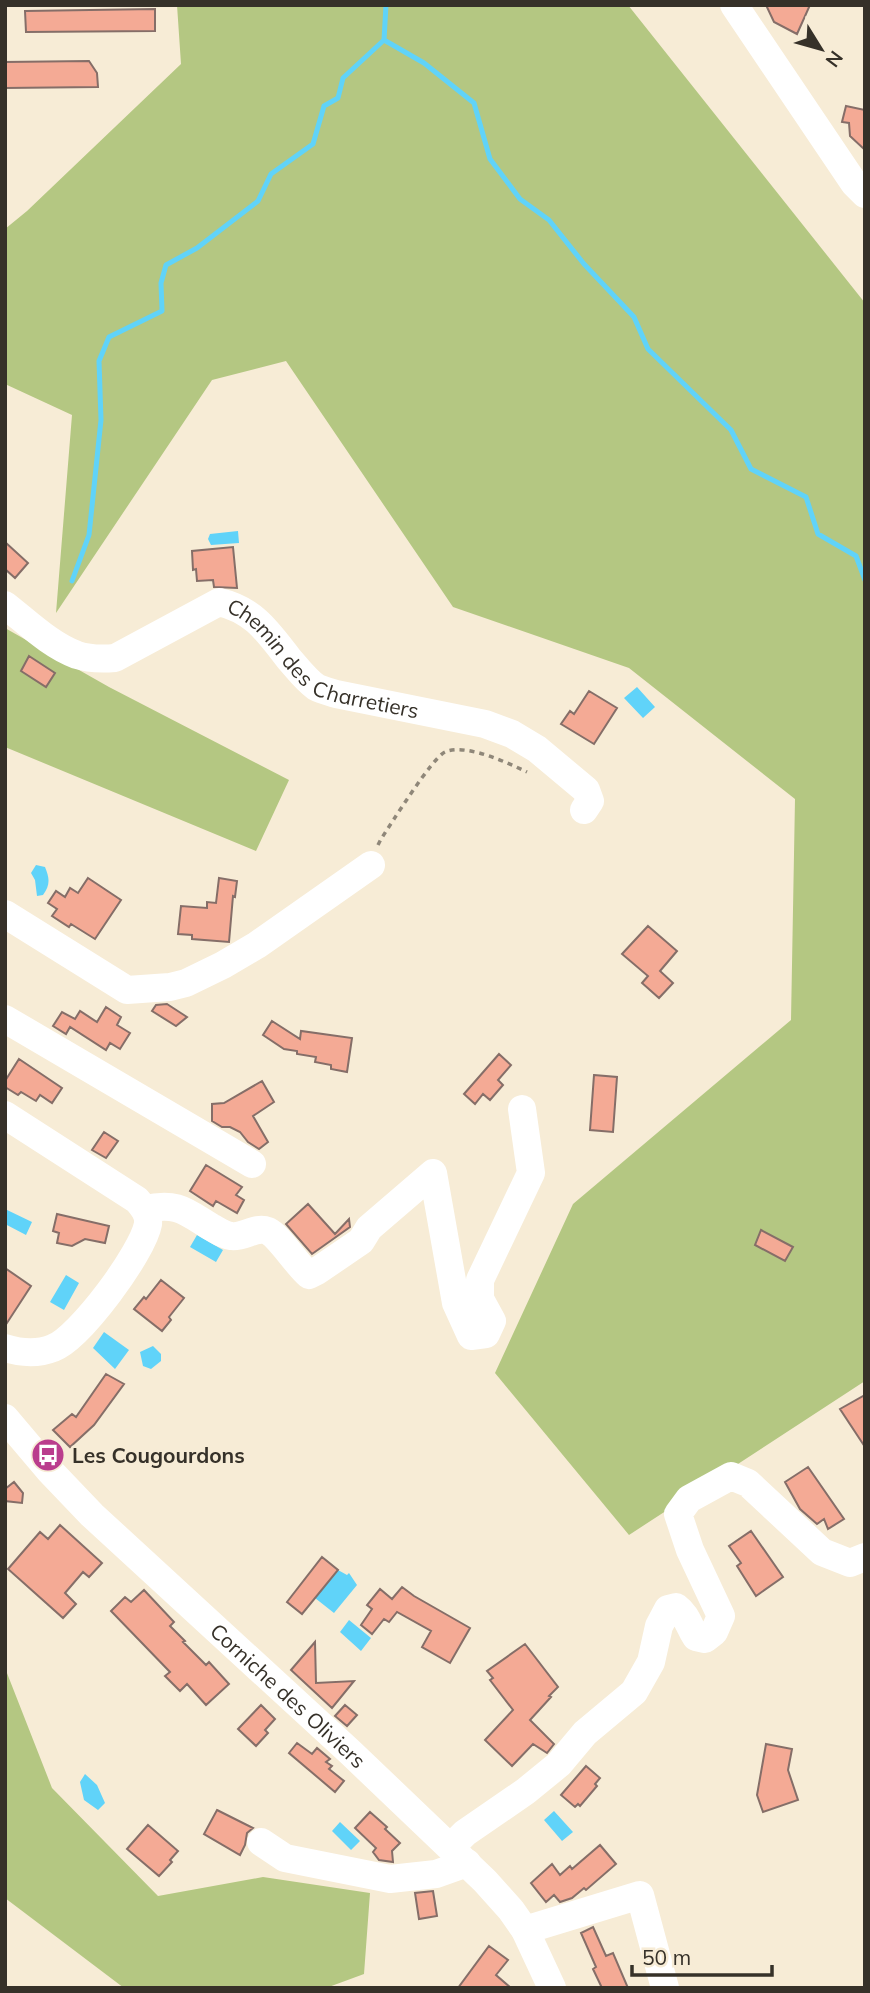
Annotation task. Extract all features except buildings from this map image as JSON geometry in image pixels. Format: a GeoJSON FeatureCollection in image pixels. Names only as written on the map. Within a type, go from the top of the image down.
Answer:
{"type":"FeatureCollection","features":[{"type":"Feature","properties":{"kind":"street"},"geometry":{"type":"LineString","coordinates":[[734,5],[854,183],[865,194]]}},
{"type":"Feature","properties":{"kind":"street","name":"Chemin des Charretiers"},"geometry":{"type":"LineString","coordinates":[[5,605],[51,641],[77,655],[96,659],[115,658],[219,602],[235,606],[269,632],[298,670],[315,686],[336,694],[485,724],[512,734],[537,749],[586,790],[590,801],[584,810]]}},
{"type":"Feature","properties":{"kind":"street"},"geometry":{"type":"LineString","coordinates":[[5,914],[127,990],[170,988],[223,965],[257,945],[371,865]]}},
{"type":"Feature","properties":{"kind":"street"},"geometry":{"type":"LineString","coordinates":[[5,1019],[252,1164]]}},
{"type":"Feature","properties":{"kind":"street"},"geometry":{"type":"LineString","coordinates":[[145,1209],[157,1206],[178,1207],[232,1236],[266,1230],[274,1235],[309,1275],[361,1241],[369,1228],[433,1173],[456,1303],[471,1336],[486,1334],[492,1321],[480,1299],[480,1279],[531,1173],[522,1109]]}},
{"type":"Feature","properties":{"kind":"street"},"geometry":{"type":"LineString","coordinates":[[5,1115],[137,1200],[148,1217],[148,1226],[135,1252],[96,1310],[76,1331],[56,1347],[35,1353],[5,1348]]}},
{"type":"Feature","properties":{"kind":"street","name":"Corniche des Oliviers"},"geometry":{"type":"LineString","coordinates":[[5,1418],[92,1515],[459,1855],[500,1897],[525,1930],[552,1988]]}},
{"type":"Feature","properties":{"kind":"street"},"geometry":{"type":"LineString","coordinates":[[261,1842],[285,1858],[390,1880],[436,1874],[459,1855],[465,1833],[526,1791],[559,1764],[585,1733],[634,1692],[651,1662],[659,1626],[668,1609],[676,1607],[686,1614],[696,1637],[705,1639],[714,1632],[721,1616],[687,1541],[678,1514],[689,1500],[731,1476],[748,1483],[822,1552],[850,1563],[865,1557]]}},
{"type":"Feature","properties":{"kind":"street"},"geometry":{"type":"LineString","coordinates":[[525,1930],[640,1895],[665,1988]]}},
{"type":"Feature","properties":{"kind":"path"},"geometry":{"type":"LineString","coordinates":[[371,865],[381,839],[444,752],[460,749],[478,753],[509,763],[531,774]]}},
{"type":"Feature","properties":{"kind":"green space"},"geometry":{"type":"Polygon","coordinates":[[[177,5],[628,5],[865,303],[865,1381],[629,1535],[495,1373],[573,1204],[791,1020],[795,799],[629,668],[453,607],[286,361],[212,380],[56,613],[72,415],[5,384],[5,229],[181,64],[177,5]]]}},
{"type":"Feature","properties":{"kind":"green space"},"geometry":{"type":"Polygon","coordinates":[[[5,628],[109,687],[289,780],[256,851],[5,747],[5,628]]]}},
{"type":"Feature","properties":{"kind":"green space"},"geometry":{"type":"Polygon","coordinates":[[[5,1668],[52,1788],[158,1896],[263,1877],[370,1893],[364,1974],[326,1988],[124,1988],[5,1898],[5,1668]]]}},
{"type":"Feature","properties":{"kind":"water"},"geometry":{"type":"Polygon","coordinates":[[[238,531],[239,543],[211,545],[208,539],[210,534],[238,531]]]}},
{"type":"Feature","properties":{"kind":"water"},"geometry":{"type":"Polygon","coordinates":[[[637,687],[655,707],[643,718],[624,698],[637,687]]]}},
{"type":"Feature","properties":{"kind":"water"},"geometry":{"type":"Polygon","coordinates":[[[36,865],[45,867],[48,878],[43,895],[37,896],[35,880],[31,873],[36,865]]]}},
{"type":"Feature","properties":{"kind":"water"},"geometry":{"type":"Polygon","coordinates":[[[5,1209],[32,1222],[26,1235],[5,1224],[5,1209]]]}},
{"type":"Feature","properties":{"kind":"water"},"geometry":{"type":"Polygon","coordinates":[[[197,1235],[223,1250],[216,1262],[190,1247],[197,1235]]]}},
{"type":"Feature","properties":{"kind":"water"},"geometry":{"type":"Polygon","coordinates":[[[66,1275],[79,1283],[64,1310],[50,1302],[66,1275]]]}},
{"type":"Feature","properties":{"kind":"water"},"geometry":{"type":"Polygon","coordinates":[[[104,1332],[129,1350],[115,1369],[93,1348],[104,1332]]]}},
{"type":"Feature","properties":{"kind":"water"},"geometry":{"type":"Polygon","coordinates":[[[153,1346],[161,1354],[161,1361],[151,1369],[143,1366],[140,1352],[153,1346]]]}},
{"type":"Feature","properties":{"kind":"water"},"geometry":{"type":"Polygon","coordinates":[[[338,1570],[347,1575],[349,1573],[357,1585],[334,1613],[315,1598],[338,1570]]]}},
{"type":"Feature","properties":{"kind":"water"},"geometry":{"type":"Polygon","coordinates":[[[349,1620],[371,1638],[361,1651],[340,1632],[349,1620]]]}},
{"type":"Feature","properties":{"kind":"water"},"geometry":{"type":"Polygon","coordinates":[[[85,1774],[97,1785],[105,1803],[98,1810],[84,1800],[80,1782],[85,1774]]]}},
{"type":"Feature","properties":{"kind":"water"},"geometry":{"type":"Polygon","coordinates":[[[554,1811],[573,1832],[562,1841],[544,1820],[554,1811]]]}},
{"type":"Feature","properties":{"kind":"water"},"geometry":{"type":"Polygon","coordinates":[[[340,1822],[360,1841],[351,1850],[332,1831],[340,1822]]]}},
{"type":"Feature","properties":{"kind":"waterway"},"geometry":{"type":"LineString","coordinates":[[386,5],[384,40],[424,63],[474,103],[490,159],[520,199],[549,220],[584,264],[634,317],[648,349],[731,430],[751,469],[806,497],[818,534],[856,556],[865,580]]}},
{"type":"Feature","properties":{"kind":"waterway"},"geometry":{"type":"LineString","coordinates":[[72,581],[89,535],[101,420],[99,361],[109,337],[162,311],[161,283],[166,265],[197,248],[258,201],[271,174],[313,144],[324,106],[338,98],[343,78],[384,40]]}},
{"type":"Feature","properties":{"kind":"place","name":"Les Cougourdons"},"geometry":{"type":"Point","coordinates":[48,1455]}}]}
